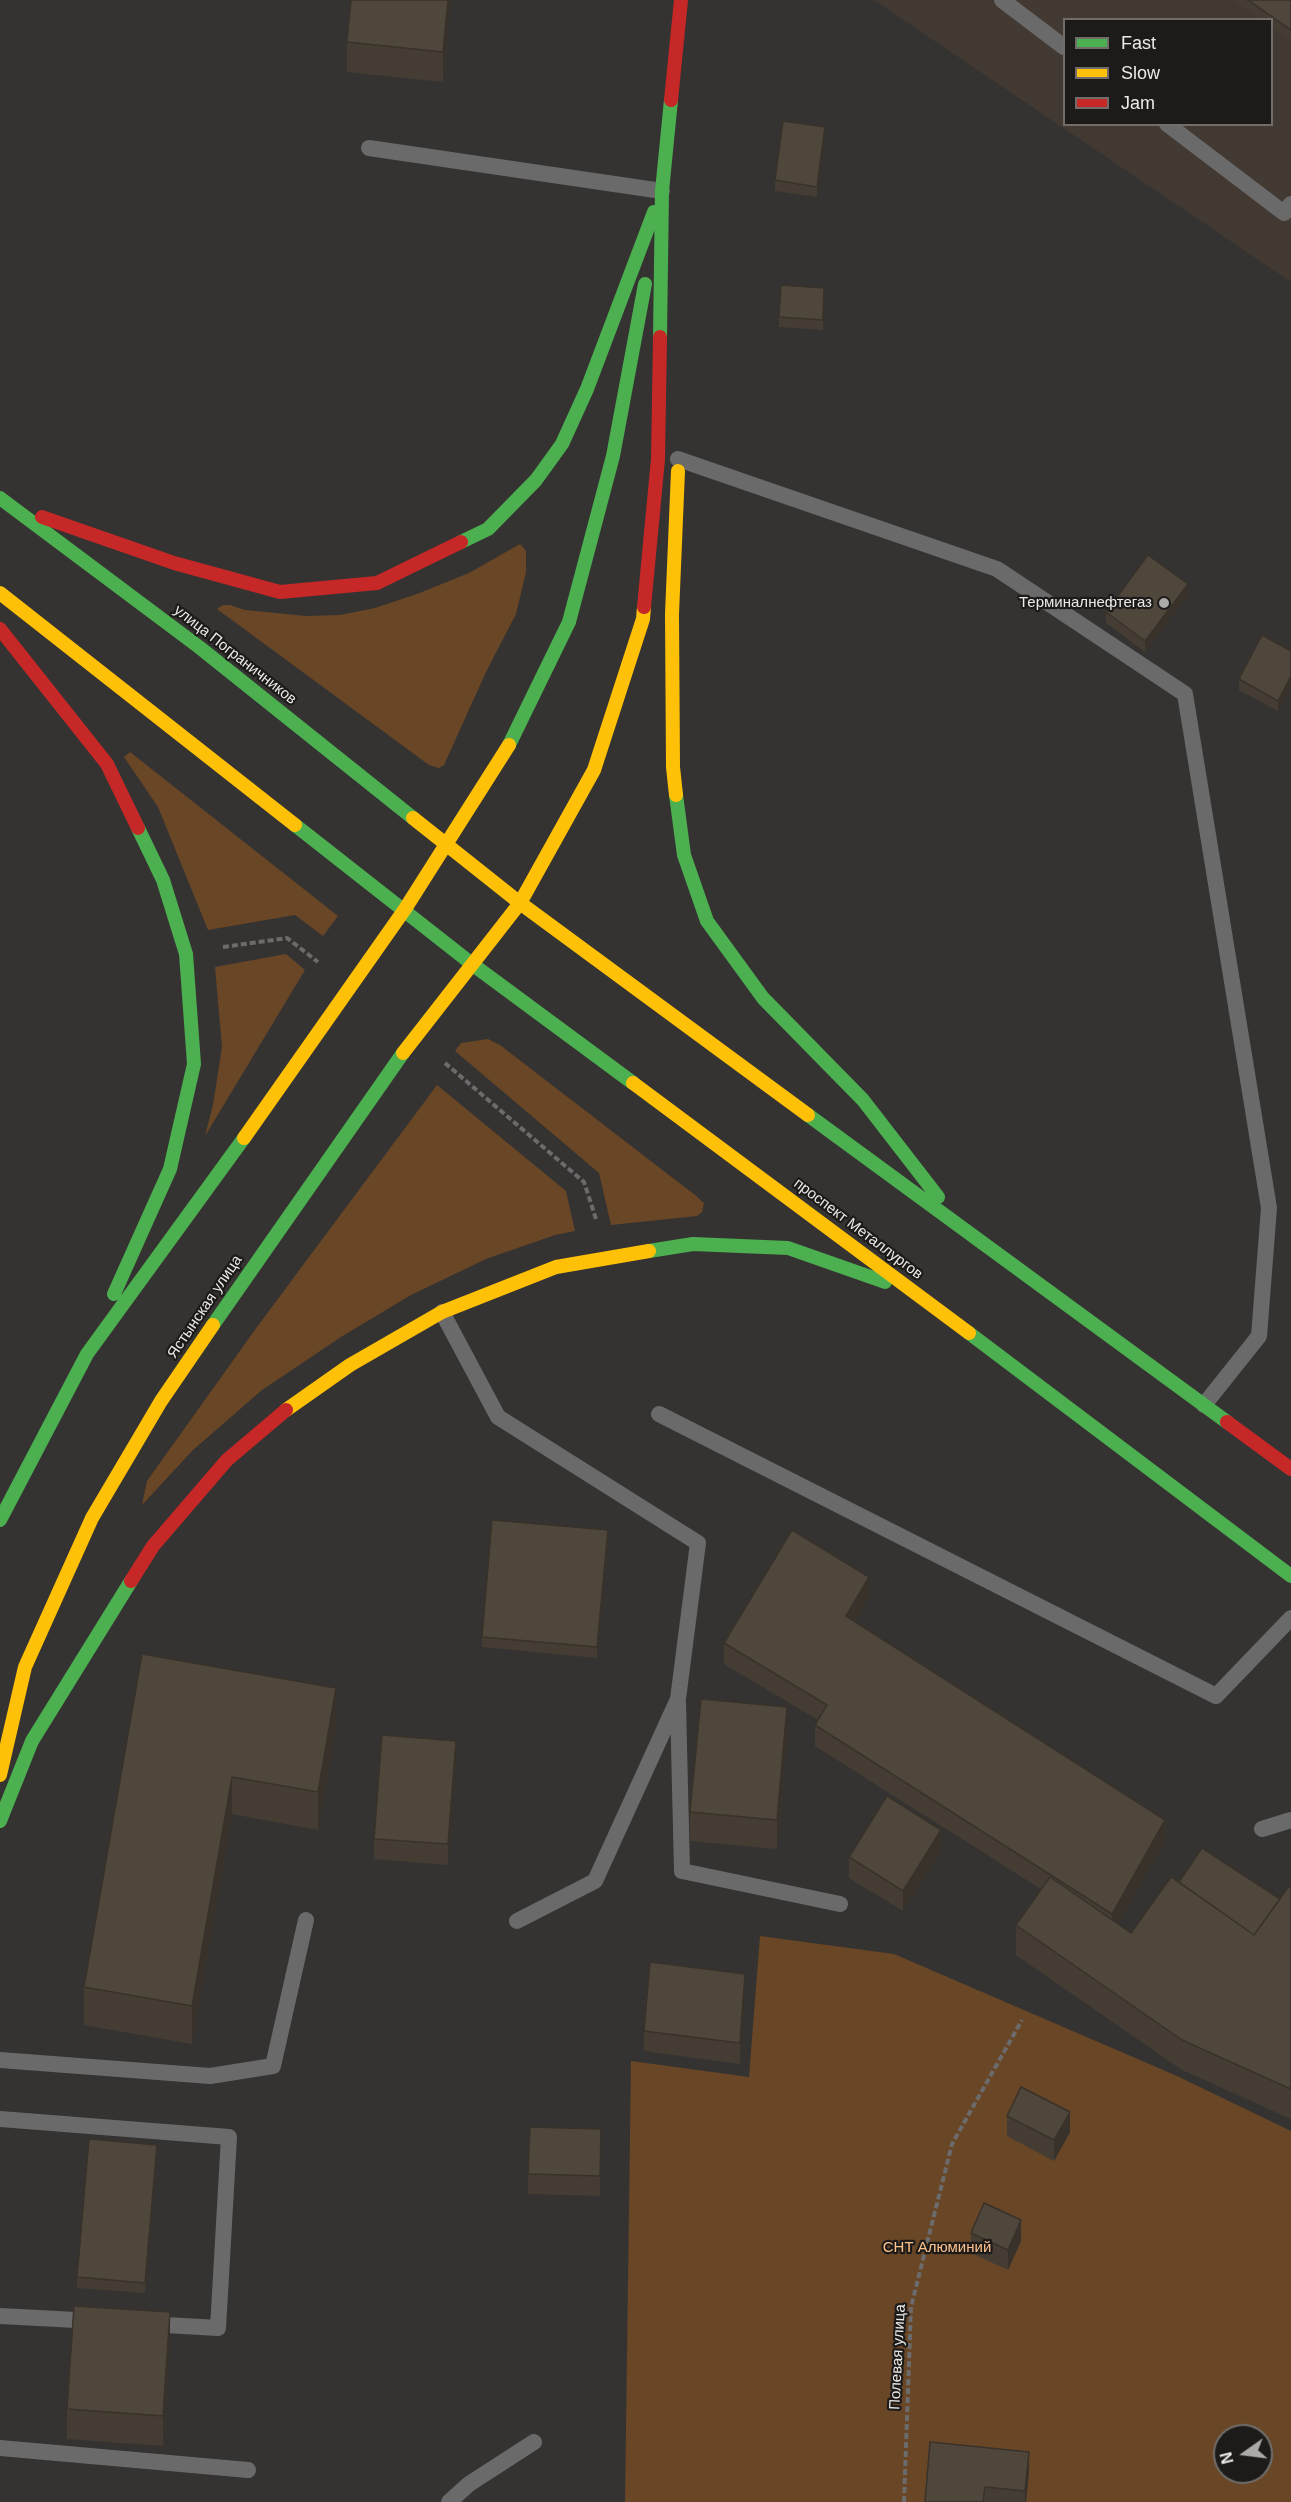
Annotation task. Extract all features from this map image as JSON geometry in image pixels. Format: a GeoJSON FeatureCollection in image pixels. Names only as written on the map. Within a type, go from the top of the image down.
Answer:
{"type":"FeatureCollection","features":[{"type":"Feature","properties":{"kind":"main road"},"geometry":{"type":"LineString","coordinates":[[87,1354],[212,1184],[348,987],[405,909],[508,746],[569,622],[613,456],[662,191],[681,0]]}},
{"type":"Feature","properties":{"kind":"main road"},"geometry":{"type":"LineString","coordinates":[[662,191],[673,378]]}},
{"type":"Feature","properties":{"kind":"main road"},"geometry":{"type":"LineString","coordinates":[[5,502],[174,563],[280,592],[377,583],[488,529],[536,480],[562,444],[587,389],[662,191]]}},
{"type":"Feature","properties":{"kind":"main road","name":"Ястынская улица"},"geometry":{"type":"LineString","coordinates":[[0,1775],[25,1667],[92,1518],[161,1401],[413,1038],[520,903],[594,770],[643,619],[658,459],[662,191]]}},
{"type":"Feature","properties":{"kind":"main road"},"geometry":{"type":"LineString","coordinates":[[678,453],[672,614],[673,767],[684,855],[707,921],[763,998],[863,1100],[962,1228]]}},
{"type":"Feature","properties":{"kind":"main road","name":"улица Пограничников"},"geometry":{"type":"LineString","coordinates":[[5,502],[199,646],[446,843]]}},
{"type":"Feature","properties":{"kind":"main road"},"geometry":{"type":"LineString","coordinates":[[0,592],[405,909]]}},
{"type":"Feature","properties":{"kind":"main road"},"geometry":{"type":"LineString","coordinates":[[0,629],[107,764],[163,880],[186,954],[194,1064],[170,1169],[87,1354],[0,1520]]}},
{"type":"Feature","properties":{"kind":"main road"},"geometry":{"type":"LineString","coordinates":[[446,843],[520,903],[1291,1469]]}},
{"type":"Feature","properties":{"kind":"main road","name":"проспект Металлургов"},"geometry":{"type":"LineString","coordinates":[[405,909],[472,964],[915,1292],[1291,1576]]}},
{"type":"Feature","properties":{"kind":"main road"},"geometry":{"type":"LineString","coordinates":[[0,1821],[32,1741],[153,1546],[227,1460],[282,1413],[350,1365],[442,1312],[556,1267],[592,1259],[693,1244],[788,1248],[915,1292]]}},
{"type":"Feature","properties":{"kind":"lane"},"geometry":{"type":"LineString","coordinates":[[1002,0],[1063,46]]}},
{"type":"Feature","properties":{"kind":"lane"},"geometry":{"type":"LineString","coordinates":[[1170,126],[1284,213],[1291,204]]}},
{"type":"Feature","properties":{"kind":"lane"},"geometry":{"type":"LineString","coordinates":[[369,148],[662,191]]}},
{"type":"Feature","properties":{"kind":"lane"},"geometry":{"type":"LineString","coordinates":[[678,453],[997,569],[1185,694],[1269,1208],[1259,1336],[1204,1405]]}},
{"type":"Feature","properties":{"kind":"lane"},"geometry":{"type":"LineString","coordinates":[[442,1312],[498,1417],[698,1544],[678,1700],[682,1871],[840,1905]]}},
{"type":"Feature","properties":{"kind":"lane"},"geometry":{"type":"LineString","coordinates":[[659,1414],[1216,1696],[1291,1618]]}},
{"type":"Feature","properties":{"kind":"lane"},"geometry":{"type":"LineString","coordinates":[[517,1921],[595,1881],[678,1700]]}},
{"type":"Feature","properties":{"kind":"lane"},"geometry":{"type":"LineString","coordinates":[[1262,1829],[1291,1820]]}},
{"type":"Feature","properties":{"kind":"lane"},"geometry":{"type":"LineString","coordinates":[[0,2060],[210,2076],[273,2066],[306,1920]]}},
{"type":"Feature","properties":{"kind":"lane"},"geometry":{"type":"LineString","coordinates":[[0,2119],[229,2137],[218,2328],[0,2316]]}},
{"type":"Feature","properties":{"kind":"lane"},"geometry":{"type":"LineString","coordinates":[[449,2502],[469,2484],[534,2442]]}},
{"type":"Feature","properties":{"kind":"lane"},"geometry":{"type":"LineString","coordinates":[[0,2448],[248,2470]]}},
{"type":"Feature","properties":{"kind":"path"},"geometry":{"type":"LineString","coordinates":[[216,948],[287,938],[318,962]]}},
{"type":"Feature","properties":{"kind":"path"},"geometry":{"type":"LineString","coordinates":[[445,1064],[584,1182],[596,1220]]}},
{"type":"Feature","properties":{"kind":"path","name":"Полевая улица"},"geometry":{"type":"LineString","coordinates":[[904,2502],[911,2307],[952,2144],[1022,2020]]}},
{"type":"Feature","properties":{"kind":"shaded area"},"geometry":{"type":"Polygon","coordinates":[[[874,0],[1291,0],[1291,282],[874,0]]]}},
{"type":"Feature","properties":{"kind":"green space"},"geometry":{"type":"Polygon","coordinates":[[[520,544],[526,551],[526,572],[516,614],[486,672],[444,765],[439,768],[429,765],[217,609],[223,605],[230,605],[245,610],[306,616],[340,615],[375,608],[469,573],[520,544]]]}},
{"type":"Feature","properties":{"kind":"green space"},"geometry":{"type":"Polygon","coordinates":[[[130,752],[338,916],[323,936],[295,915],[208,930],[158,807],[124,757],[130,752]]]}},
{"type":"Feature","properties":{"kind":"green space"},"geometry":{"type":"Polygon","coordinates":[[[286,954],[305,970],[205,1136],[213,1105],[222,1047],[215,967],[286,954]]]}},
{"type":"Feature","properties":{"kind":"green space"},"geometry":{"type":"Polygon","coordinates":[[[488,1039],[500,1045],[695,1195],[704,1203],[702,1212],[697,1216],[611,1225],[599,1173],[455,1051],[461,1043],[488,1039]]]}},
{"type":"Feature","properties":{"kind":"green space"},"geometry":{"type":"Polygon","coordinates":[[[437,1085],[566,1191],[575,1231],[555,1235],[486,1259],[411,1295],[341,1337],[262,1390],[193,1450],[142,1505],[147,1481],[257,1327],[437,1085]]]}},
{"type":"Feature","properties":{"kind":"green space","name":"СНТ Алюминий"},"geometry":{"type":"Polygon","coordinates":[[[760,1936],[894,1954],[1177,2076],[1291,2131],[1291,2502],[625,2502],[631,2061],[749,2077],[760,1936]]]}},
{"type":"Feature","properties":{"kind":"building"},"geometry":{"type":"Polygon","coordinates":[[[351,0],[448,0],[443,52],[347,42],[351,0]]]}},
{"type":"Feature","properties":{"kind":"building"},"geometry":{"type":"Polygon","coordinates":[[[1248,0],[1291,0],[1291,30],[1248,0]]]}},
{"type":"Feature","properties":{"kind":"building"},"geometry":{"type":"Polygon","coordinates":[[[783,121],[825,127],[817,187],[775,180],[783,121]]]}},
{"type":"Feature","properties":{"kind":"building"},"geometry":{"type":"Polygon","coordinates":[[[781,285],[824,288],[823,320],[779,317],[781,285]]]}},
{"type":"Feature","properties":{"kind":"building"},"geometry":{"type":"Polygon","coordinates":[[[1148,555],[1188,584],[1145,641],[1106,612],[1148,555]]]}},
{"type":"Feature","properties":{"kind":"building"},"geometry":{"type":"Polygon","coordinates":[[[1262,635],[1291,651],[1291,676],[1278,701],[1239,679],[1262,635]]]}},
{"type":"Feature","properties":{"kind":"building"},"geometry":{"type":"Polygon","coordinates":[[[492,1520],[608,1530],[597,1647],[482,1637],[492,1520]]]}},
{"type":"Feature","properties":{"kind":"building"},"geometry":{"type":"Polygon","coordinates":[[[792,1530],[869,1577],[846,1616],[1165,1820],[1112,1914],[815,1725],[827,1705],[724,1643],[792,1530]]]}},
{"type":"Feature","properties":{"kind":"building"},"geometry":{"type":"Polygon","coordinates":[[[142,1654],[336,1688],[318,1792],[232,1777],[192,2006],[84,1987],[142,1654]]]}},
{"type":"Feature","properties":{"kind":"building"},"geometry":{"type":"Polygon","coordinates":[[[701,1699],[787,1707],[777,1820],[690,1812],[701,1699]]]}},
{"type":"Feature","properties":{"kind":"building"},"geometry":{"type":"Polygon","coordinates":[[[382,1735],[456,1741],[448,1844],[374,1839],[382,1735]]]}},
{"type":"Feature","properties":{"kind":"building"},"geometry":{"type":"Polygon","coordinates":[[[887,1796],[941,1830],[903,1891],[849,1857],[887,1796]]]}},
{"type":"Feature","properties":{"kind":"building"},"geometry":{"type":"Polygon","coordinates":[[[1202,1848],[1280,1899],[1254,1935],[1179,1882],[1202,1848]]]}},
{"type":"Feature","properties":{"kind":"building"},"geometry":{"type":"Polygon","coordinates":[[[1050,1877],[1131,1933],[1171,1877],[1254,1935],[1289,1886],[1291,1887],[1291,2089],[1182,2040],[1016,1925],[1050,1877]]]}},
{"type":"Feature","properties":{"kind":"building"},"geometry":{"type":"Polygon","coordinates":[[[650,1962],[745,1974],[740,2043],[644,2031],[650,1962]]]}},
{"type":"Feature","properties":{"kind":"building"},"geometry":{"type":"Polygon","coordinates":[[[1021,2087],[1070,2112],[1054,2140],[1007,2116],[1021,2087]]]}},
{"type":"Feature","properties":{"kind":"building"},"geometry":{"type":"Polygon","coordinates":[[[530,2127],[601,2129],[600,2176],[528,2174],[530,2127]]]}},
{"type":"Feature","properties":{"kind":"building"},"geometry":{"type":"Polygon","coordinates":[[[89,2139],[157,2145],[145,2283],[77,2277],[89,2139]]]}},
{"type":"Feature","properties":{"kind":"building"},"geometry":{"type":"Polygon","coordinates":[[[984,2203],[1021,2220],[1008,2250],[971,2233],[984,2203]]]}},
{"type":"Feature","properties":{"kind":"building"},"geometry":{"type":"Polygon","coordinates":[[[74,2306],[170,2312],[163,2416],[67,2409],[74,2306]]]}},
{"type":"Feature","properties":{"kind":"building"},"geometry":{"type":"Polygon","coordinates":[[[930,2442],[1029,2452],[1025,2491],[985,2487],[983,2502],[925,2502],[930,2442]]]}},
{"type":"Feature","properties":{"kind":"traffic: fast"},"geometry":{"type":"LineString","coordinates":[[660,337],[662,191],[671,100]]}},
{"type":"Feature","properties":{"kind":"traffic: fast"},"geometry":{"type":"LineString","coordinates":[[461,542],[488,529],[536,480],[562,444],[587,389],[654,212]]}},
{"type":"Feature","properties":{"kind":"traffic: fast"},"geometry":{"type":"LineString","coordinates":[[509,745],[569,622],[613,456],[645,284]]}},
{"type":"Feature","properties":{"kind":"traffic: fast"},"geometry":{"type":"LineString","coordinates":[[0,498],[199,647],[413,818]]}},
{"type":"Feature","properties":{"kind":"traffic: fast"},"geometry":{"type":"LineString","coordinates":[[676,795],[684,855],[707,921],[763,998],[863,1100],[938,1197]]}},
{"type":"Feature","properties":{"kind":"traffic: fast"},"geometry":{"type":"LineString","coordinates":[[295,825],[472,964],[633,1083]]}},
{"type":"Feature","properties":{"kind":"traffic: fast"},"geometry":{"type":"LineString","coordinates":[[114,1294],[170,1169],[194,1064],[186,954],[163,880],[138,828]]}},
{"type":"Feature","properties":{"kind":"traffic: fast"},"geometry":{"type":"LineString","coordinates":[[213,1325],[403,1053]]}},
{"type":"Feature","properties":{"kind":"traffic: fast"},"geometry":{"type":"LineString","coordinates":[[808,1115],[1227,1422]]}},
{"type":"Feature","properties":{"kind":"traffic: fast"},"geometry":{"type":"LineString","coordinates":[[0,1520],[87,1354],[244,1138]]}},
{"type":"Feature","properties":{"kind":"traffic: fast"},"geometry":{"type":"LineString","coordinates":[[649,1251],[693,1244],[788,1248],[885,1282]]}},
{"type":"Feature","properties":{"kind":"traffic: fast"},"geometry":{"type":"LineString","coordinates":[[969,1333],[1291,1576]]}},
{"type":"Feature","properties":{"kind":"traffic: fast"},"geometry":{"type":"LineString","coordinates":[[0,1821],[32,1741],[131,1581]]}},
{"type":"Feature","properties":{"kind":"traffic: slow"},"geometry":{"type":"LineString","coordinates":[[676,795],[673,767],[672,614],[678,471]]}},
{"type":"Feature","properties":{"kind":"traffic: slow"},"geometry":{"type":"LineString","coordinates":[[0,593],[295,825]]}},
{"type":"Feature","properties":{"kind":"traffic: slow"},"geometry":{"type":"LineString","coordinates":[[403,1053],[520,903],[594,770],[643,619],[644,607]]}},
{"type":"Feature","properties":{"kind":"traffic: slow"},"geometry":{"type":"LineString","coordinates":[[244,1138],[405,909],[509,745]]}},
{"type":"Feature","properties":{"kind":"traffic: slow"},"geometry":{"type":"LineString","coordinates":[[413,818],[520,903],[808,1115]]}},
{"type":"Feature","properties":{"kind":"traffic: slow"},"geometry":{"type":"LineString","coordinates":[[633,1083],[969,1333]]}},
{"type":"Feature","properties":{"kind":"traffic: slow"},"geometry":{"type":"LineString","coordinates":[[286,1410],[350,1365],[442,1312],[556,1267],[649,1251]]}},
{"type":"Feature","properties":{"kind":"traffic: slow"},"geometry":{"type":"LineString","coordinates":[[0,1775],[25,1667],[92,1518],[161,1401],[213,1325]]}},
{"type":"Feature","properties":{"kind":"traffic: jam"},"geometry":{"type":"LineString","coordinates":[[671,100],[681,0]]}},
{"type":"Feature","properties":{"kind":"traffic: jam"},"geometry":{"type":"LineString","coordinates":[[644,607],[658,459],[660,337]]}},
{"type":"Feature","properties":{"kind":"traffic: jam"},"geometry":{"type":"LineString","coordinates":[[42,517],[174,563],[280,592],[377,583],[461,542]]}},
{"type":"Feature","properties":{"kind":"traffic: jam"},"geometry":{"type":"LineString","coordinates":[[0,629],[107,764],[138,828]]}},
{"type":"Feature","properties":{"kind":"traffic: jam"},"geometry":{"type":"LineString","coordinates":[[131,1581],[153,1546],[227,1460],[286,1410]]}},
{"type":"Feature","properties":{"kind":"traffic: jam"},"geometry":{"type":"LineString","coordinates":[[1227,1422],[1291,1469]]}},
{"type":"Feature","properties":{"kind":"place","name":"Терминалнефтегаз"},"geometry":{"type":"Point","coordinates":[1164,603]}}]}
